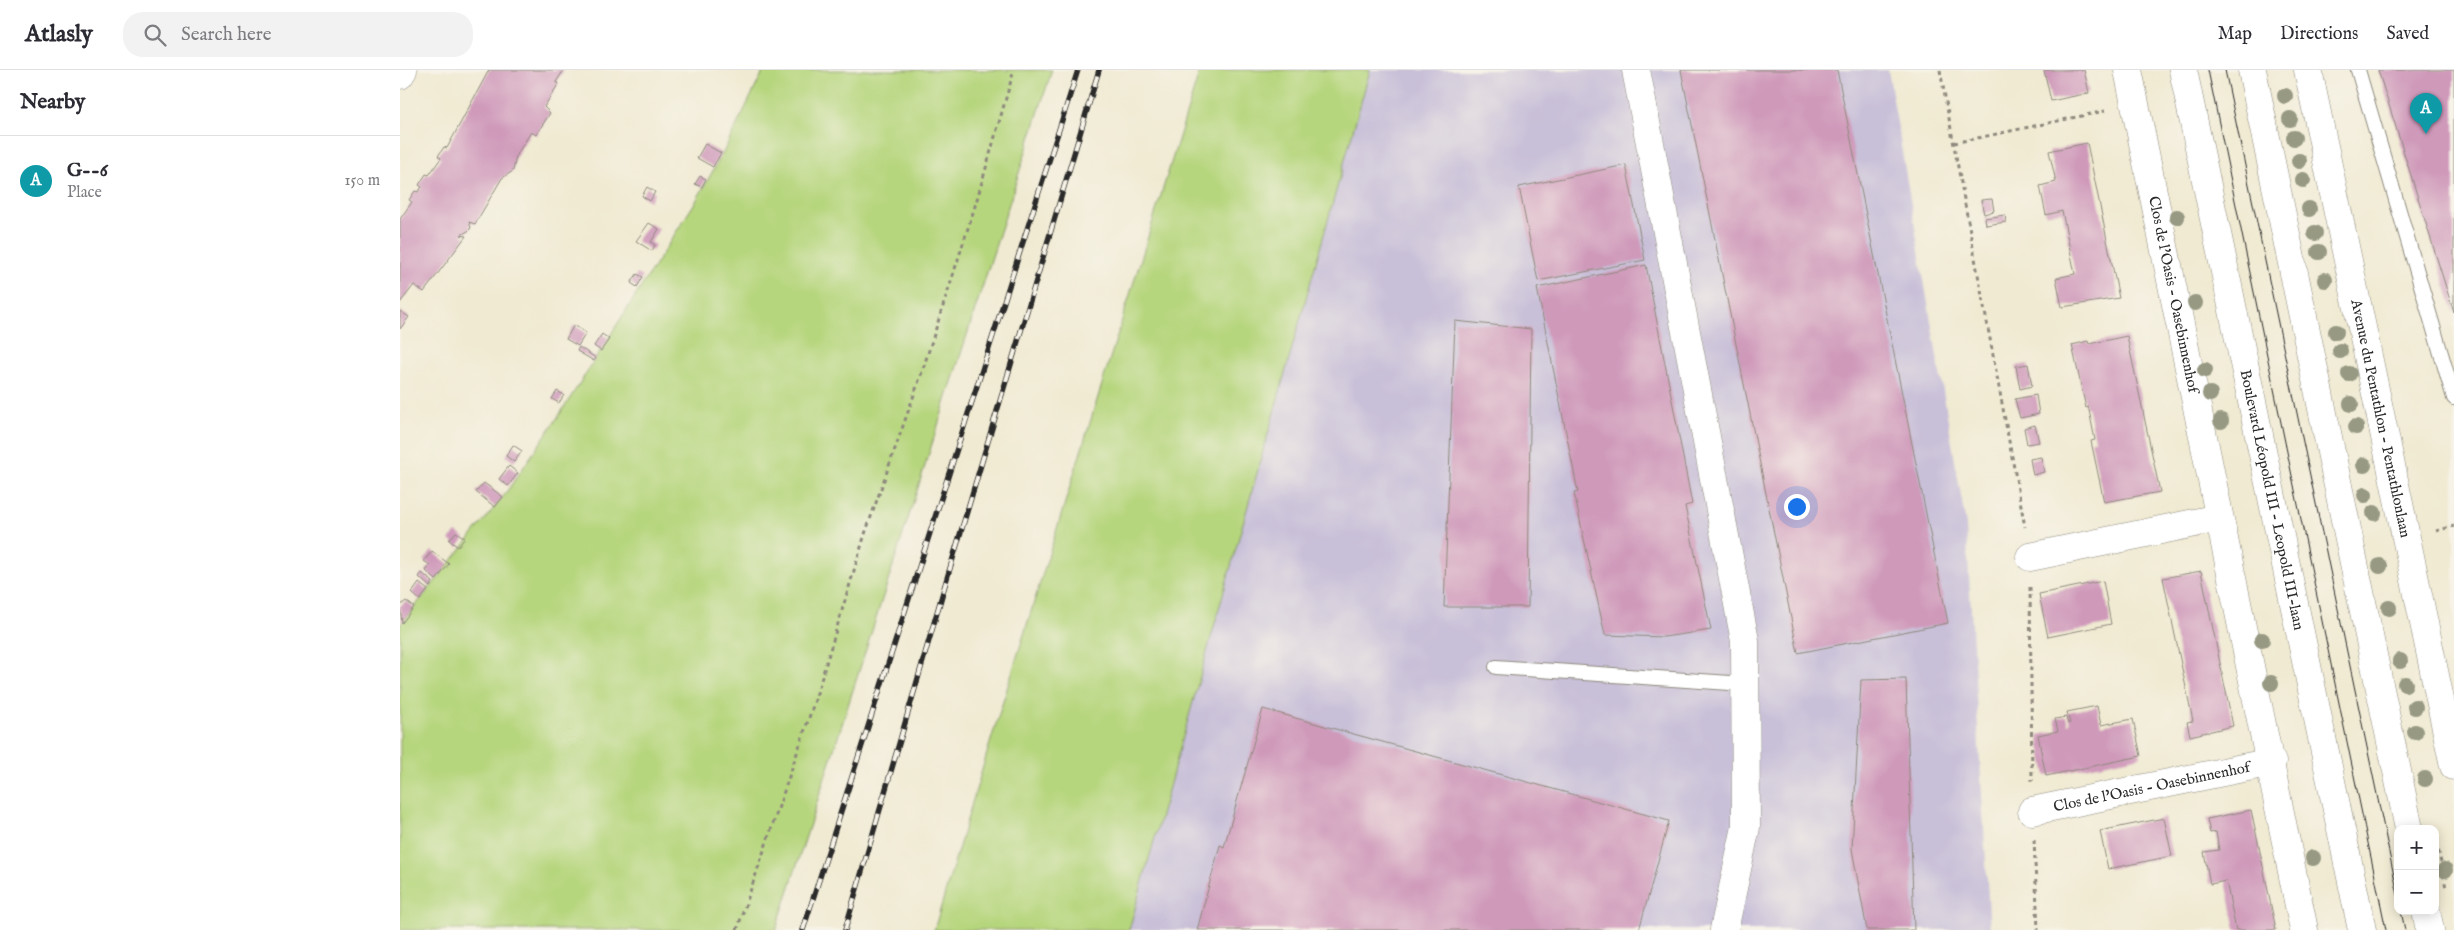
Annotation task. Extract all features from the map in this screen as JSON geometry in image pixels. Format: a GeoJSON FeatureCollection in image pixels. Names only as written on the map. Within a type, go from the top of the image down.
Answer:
{"type":"FeatureCollection","features":[{"type":"Feature","properties":{"kind":"street"},"geometry":{"type":"LineString","coordinates":[[400,75],[402,70]]}},
{"type":"Feature","properties":{"kind":"street"},"geometry":{"type":"LineString","coordinates":[[1636,70],[1745,641],[1746,827],[1724,930]]}},
{"type":"Feature","properties":{"kind":"street","name":"Clos de l'Oasis - Oasebinnenhof"},"geometry":{"type":"LineString","coordinates":[[2128,70],[2219,518],[2272,762],[2304,930]]}},
{"type":"Feature","properties":{"kind":"street","name":"Boulevard Léopold III - Leopold III-laan"},"geometry":{"type":"LineString","coordinates":[[2182,70],[2362,930]]}},
{"type":"Feature","properties":{"kind":"street"},"geometry":{"type":"LineString","coordinates":[[2252,70],[2408,825]]}},
{"type":"Feature","properties":{"kind":"street","name":"Avenue du Pentathlon - Pentathlonlaan"},"geometry":{"type":"LineString","coordinates":[[2308,70],[2454,766]]}},
{"type":"Feature","properties":{"kind":"street"},"geometry":{"type":"LineString","coordinates":[[2030,557],[2219,518]]}},
{"type":"Feature","properties":{"kind":"street","name":"Clos de l'Oasis - Oasebinnenhof"},"geometry":{"type":"LineString","coordinates":[[2032,810],[2272,762]]}},
{"type":"Feature","properties":{"kind":"street"},"geometry":{"type":"LineString","coordinates":[[2427,915],[2430,930]]}},
{"type":"Feature","properties":{"kind":"lane"},"geometry":{"type":"LineString","coordinates":[[2358,70],[2454,398]]}},
{"type":"Feature","properties":{"kind":"lane"},"geometry":{"type":"LineString","coordinates":[[1496,668],[1745,684]]}},
{"type":"Feature","properties":{"kind":"path"},"geometry":{"type":"LineString","coordinates":[[737,930],[815,700],[865,534],[925,362],[976,204],[1014,70]]}},
{"type":"Feature","properties":{"kind":"path"},"geometry":{"type":"LineString","coordinates":[[1940,70],[2030,557],[2032,810],[2038,930]]}},
{"type":"Feature","properties":{"kind":"path"},"geometry":{"type":"LineString","coordinates":[[1954,143],[2135,104]]}},
{"type":"Feature","properties":{"kind":"path"},"geometry":{"type":"LineString","coordinates":[[2439,856],[2446,890]]}},
{"type":"Feature","properties":{"kind":"shaded area"},"geometry":{"type":"Polygon","coordinates":[[[1370,70],[1888,70],[1966,525],[1990,930],[1129,930],[1370,70]]]}},
{"type":"Feature","properties":{"kind":"green space"},"geometry":{"type":"Polygon","coordinates":[[[764,70],[1052,70],[776,930],[400,930],[400,625],[503,497],[560,414],[696,201],[724,151],[764,70]]]}},
{"type":"Feature","properties":{"kind":"green space"},"geometry":{"type":"Polygon","coordinates":[[[1200,70],[1370,70],[1129,930],[934,930],[991,740],[1200,70]]]}},
{"type":"Feature","properties":{"kind":"building"},"geometry":{"type":"Polygon","coordinates":[[[489,70],[564,70],[556,82],[559,83],[544,107],[550,113],[536,135],[531,132],[516,156],[513,171],[502,178],[475,224],[469,222],[471,228],[461,235],[466,236],[424,292],[414,285],[400,303],[400,219],[412,202],[409,200],[415,191],[418,192],[422,187],[419,185],[426,174],[429,175],[441,158],[438,156],[444,147],[447,148],[489,70]]]}},
{"type":"Feature","properties":{"kind":"building"},"geometry":{"type":"Polygon","coordinates":[[[1681,70],[1837,70],[1948,623],[1798,653],[1681,70]]]}},
{"type":"Feature","properties":{"kind":"building"},"geometry":{"type":"Polygon","coordinates":[[[2044,70],[2084,70],[2089,93],[2051,101],[2044,70]]]}},
{"type":"Feature","properties":{"kind":"building"},"geometry":{"type":"Polygon","coordinates":[[[2378,70],[2454,70],[2454,313],[2378,70]]]}},
{"type":"Feature","properties":{"kind":"building"},"geometry":{"type":"Polygon","coordinates":[[[2087,143],[2119,298],[2062,307],[2056,278],[2075,274],[2062,211],[2046,215],[2040,186],[2056,182],[2049,151],[2087,143]]]}},
{"type":"Feature","properties":{"kind":"building"},"geometry":{"type":"Polygon","coordinates":[[[705,144],[721,153],[713,167],[697,158],[705,144]]]}},
{"type":"Feature","properties":{"kind":"building"},"geometry":{"type":"Polygon","coordinates":[[[1626,165],[1645,260],[1538,281],[1519,187],[1626,165]]]}},
{"type":"Feature","properties":{"kind":"building"},"geometry":{"type":"Polygon","coordinates":[[[700,176],[706,179],[702,187],[695,184],[700,176]]]}},
{"type":"Feature","properties":{"kind":"building"},"geometry":{"type":"Polygon","coordinates":[[[647,187],[655,192],[650,201],[642,196],[647,187]]]}},
{"type":"Feature","properties":{"kind":"building"},"geometry":{"type":"Polygon","coordinates":[[[1992,199],[1994,211],[1984,214],[1981,200],[1992,199]]]}},
{"type":"Feature","properties":{"kind":"building"},"geometry":{"type":"Polygon","coordinates":[[[2005,215],[2006,222],[1986,225],[1985,218],[2005,215]]]}},
{"type":"Feature","properties":{"kind":"building"},"geometry":{"type":"Polygon","coordinates":[[[649,223],[659,229],[651,242],[655,245],[652,251],[636,241],[649,223]]]}},
{"type":"Feature","properties":{"kind":"building"},"geometry":{"type":"Polygon","coordinates":[[[1646,265],[1692,504],[1685,506],[1711,630],[1664,637],[1605,635],[1574,493],[1578,492],[1537,288],[1646,265]]]}},
{"type":"Feature","properties":{"kind":"building"},"geometry":{"type":"Polygon","coordinates":[[[637,274],[643,277],[637,287],[631,283],[637,274]]]}},
{"type":"Feature","properties":{"kind":"building"},"geometry":{"type":"Polygon","coordinates":[[[400,311],[409,317],[400,329],[400,311]]]}},
{"type":"Feature","properties":{"kind":"building"},"geometry":{"type":"Polygon","coordinates":[[[1455,321],[1531,329],[1528,607],[1444,607],[1455,321]]]}},
{"type":"Feature","properties":{"kind":"building"},"geometry":{"type":"Polygon","coordinates":[[[574,325],[586,333],[578,346],[566,339],[574,325]]]}},
{"type":"Feature","properties":{"kind":"building"},"geometry":{"type":"Polygon","coordinates":[[[602,334],[609,339],[601,351],[594,346],[602,334]]]}},
{"type":"Feature","properties":{"kind":"building"},"geometry":{"type":"Polygon","coordinates":[[[2127,336],[2160,492],[2104,502],[2091,441],[2095,440],[2089,410],[2088,407],[2086,408],[2072,345],[2088,341],[2089,344],[2127,336]]]}},
{"type":"Feature","properties":{"kind":"building"},"geometry":{"type":"Polygon","coordinates":[[[579,347],[596,358],[594,361],[577,351],[579,347]]]}},
{"type":"Feature","properties":{"kind":"building"},"geometry":{"type":"Polygon","coordinates":[[[2028,364],[2032,386],[2020,389],[2016,366],[2028,364]]]}},
{"type":"Feature","properties":{"kind":"building"},"geometry":{"type":"Polygon","coordinates":[[[557,391],[564,395],[559,403],[552,399],[557,391]]]}},
{"type":"Feature","properties":{"kind":"building"},"geometry":{"type":"Polygon","coordinates":[[[2036,395],[2039,414],[2020,418],[2015,399],[2036,395]]]}},
{"type":"Feature","properties":{"kind":"building"},"geometry":{"type":"Polygon","coordinates":[[[2035,425],[2039,442],[2027,444],[2024,428],[2035,425]]]}},
{"type":"Feature","properties":{"kind":"building"},"geometry":{"type":"Polygon","coordinates":[[[513,445],[522,451],[514,462],[506,456],[513,445]]]}},
{"type":"Feature","properties":{"kind":"building"},"geometry":{"type":"Polygon","coordinates":[[[2041,457],[2044,472],[2033,475],[2030,459],[2041,457]]]}},
{"type":"Feature","properties":{"kind":"building"},"geometry":{"type":"Polygon","coordinates":[[[509,466],[518,473],[508,486],[499,479],[509,466]]]}},
{"type":"Feature","properties":{"kind":"building"},"geometry":{"type":"Polygon","coordinates":[[[484,483],[503,497],[495,507],[476,492],[484,483]]]}},
{"type":"Feature","properties":{"kind":"building"},"geometry":{"type":"Polygon","coordinates":[[[456,532],[465,538],[458,547],[449,540],[456,532]]]}},
{"type":"Feature","properties":{"kind":"building"},"geometry":{"type":"Polygon","coordinates":[[[432,551],[449,564],[436,580],[426,571],[430,565],[424,561],[432,551]]]}},
{"type":"Feature","properties":{"kind":"building"},"geometry":{"type":"Polygon","coordinates":[[[2201,571],[2233,726],[2190,736],[2187,722],[2193,721],[2163,578],[2201,571]]]}},
{"type":"Feature","properties":{"kind":"building"},"geometry":{"type":"Polygon","coordinates":[[[422,573],[433,582],[430,587],[419,577],[422,573]]]}},
{"type":"Feature","properties":{"kind":"building"},"geometry":{"type":"Polygon","coordinates":[[[2103,581],[2111,624],[2048,637],[2039,594],[2103,581]]]}},
{"type":"Feature","properties":{"kind":"building"},"geometry":{"type":"Polygon","coordinates":[[[419,583],[428,590],[420,600],[412,593],[419,583]]]}},
{"type":"Feature","properties":{"kind":"building"},"geometry":{"type":"Polygon","coordinates":[[[406,601],[414,607],[402,623],[400,606],[406,601]]]}},
{"type":"Feature","properties":{"kind":"building"},"geometry":{"type":"Polygon","coordinates":[[[1906,679],[1914,930],[1867,930],[1852,849],[1861,680],[1906,679]]]}},
{"type":"Feature","properties":{"kind":"building"},"geometry":{"type":"Polygon","coordinates":[[[2097,706],[2101,725],[2133,719],[2141,756],[2046,776],[2038,735],[2058,731],[2055,719],[2066,717],[2068,724],[2070,723],[2067,712],[2097,706]]]}},
{"type":"Feature","properties":{"kind":"building"},"geometry":{"type":"Polygon","coordinates":[[[1263,709],[1669,821],[1639,930],[1197,930],[1220,845],[1224,847],[1263,709]]]}},
{"type":"Feature","properties":{"kind":"building"},"geometry":{"type":"Polygon","coordinates":[[[2251,810],[2276,930],[2236,930],[2226,881],[2210,884],[2204,852],[2219,850],[2216,832],[2210,833],[2207,819],[2251,810]]]}},
{"type":"Feature","properties":{"kind":"building"},"geometry":{"type":"Polygon","coordinates":[[[2164,818],[2172,856],[2108,869],[2100,831],[2164,818]]]}},
{"type":"Feature","properties":{"kind":"tram line"},"geometry":{"type":"LineString","coordinates":[[2208,70],[2386,930]]}},
{"type":"Feature","properties":{"kind":"tram line"},"geometry":{"type":"LineString","coordinates":[[2225,70],[2394,876]]}},
{"type":"Feature","properties":{"kind":"tram line"},"geometry":{"type":"LineString","coordinates":[[2402,915],[2405,930]]}},
{"type":"Feature","properties":{"kind":"railway"},"geometry":{"type":"LineString","coordinates":[[803,930],[1078,70]]}},
{"type":"Feature","properties":{"kind":"railway"},"geometry":{"type":"LineString","coordinates":[[845,930],[945,585],[1099,70]]}},
{"type":"Feature","properties":{"kind":"place","name":"G--6"},"geometry":{"type":"Point","coordinates":[2426,134]}}]}
